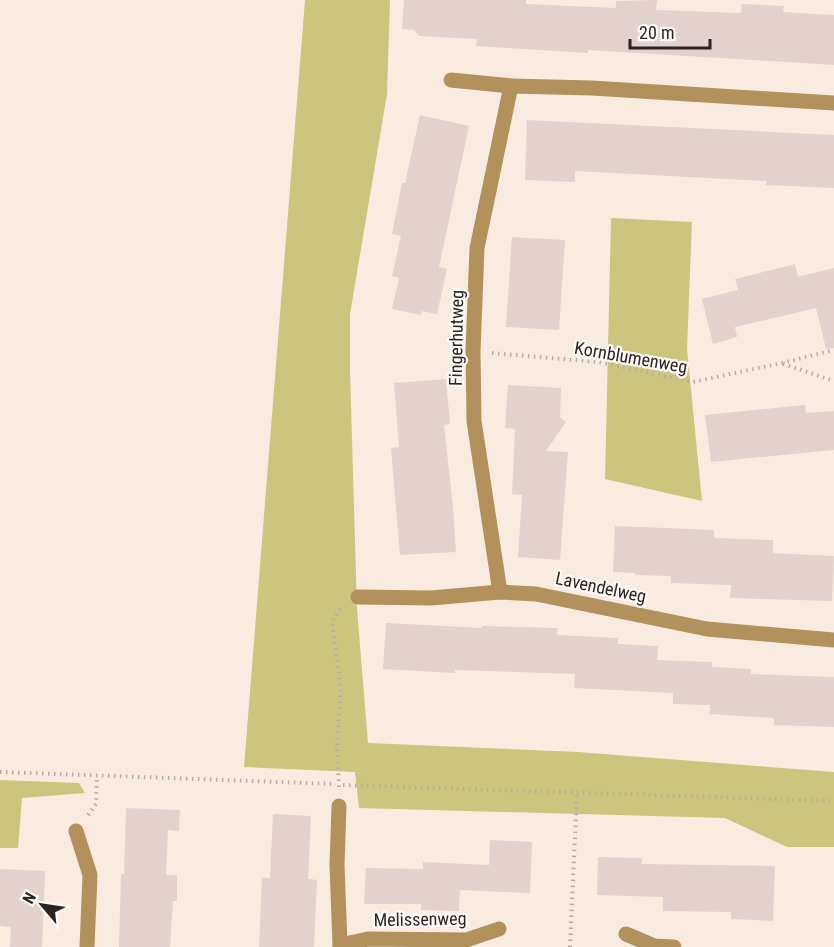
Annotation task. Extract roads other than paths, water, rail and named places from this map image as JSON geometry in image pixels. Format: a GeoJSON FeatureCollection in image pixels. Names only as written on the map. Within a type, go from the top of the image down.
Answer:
{"type":"FeatureCollection","features":[{"type":"Feature","properties":{"kind":"street"},"geometry":{"type":"LineString","coordinates":[[451,80],[511,86],[592,88],[834,103]]}},
{"type":"Feature","properties":{"kind":"street","name":"Fingerhutweg"},"geometry":{"type":"LineString","coordinates":[[500,592],[474,422],[473,351],[477,248],[511,86]]}},
{"type":"Feature","properties":{"kind":"street","name":"Lavendelweg"},"geometry":{"type":"LineString","coordinates":[[358,597],[431,598],[500,592],[536,594],[707,629],[834,640]]}},
{"type":"Feature","properties":{"kind":"street","name":"Melissenweg"},"geometry":{"type":"LineString","coordinates":[[339,806],[337,865],[340,946],[368,939],[466,940],[499,929]]}},
{"type":"Feature","properties":{"kind":"street"},"geometry":{"type":"LineString","coordinates":[[76,831],[90,875],[87,947]]}},
{"type":"Feature","properties":{"kind":"street"},"geometry":{"type":"LineString","coordinates":[[626,934],[654,946],[675,947]]}}]}
